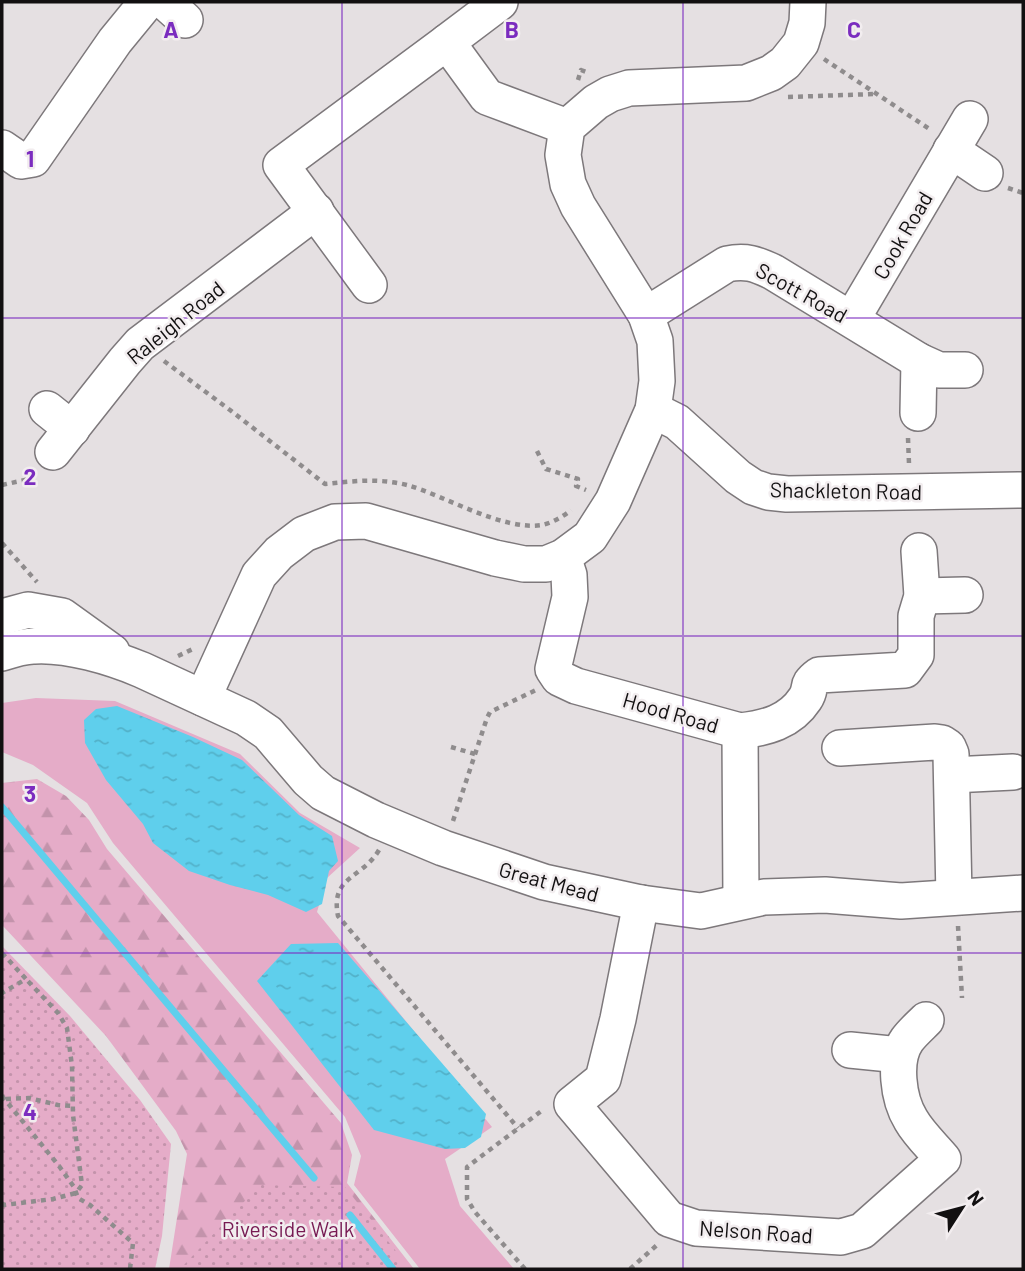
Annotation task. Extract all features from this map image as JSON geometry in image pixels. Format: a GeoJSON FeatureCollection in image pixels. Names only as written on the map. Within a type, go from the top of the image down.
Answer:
{"type":"FeatureCollection","features":[{"type":"Feature","properties":{"kind":"street"},"geometry":{"type":"LineString","coordinates":[[2,148],[21,161],[33,159],[115,41],[147,2]]}},
{"type":"Feature","properties":{"kind":"street"},"geometry":{"type":"LineString","coordinates":[[369,285],[281,165],[499,2]]}},
{"type":"Feature","properties":{"kind":"street"},"geometry":{"type":"LineString","coordinates":[[203,698],[259,575],[279,553],[304,534],[334,522],[366,522],[524,564],[546,564],[564,557],[590,537],[613,501],[653,410],[657,381],[656,341],[646,315],[578,206],[568,184],[563,155],[567,127],[596,102],[629,88],[746,83],[771,73],[785,63],[801,43],[807,23],[808,2]]}},
{"type":"Feature","properties":{"kind":"street"},"geometry":{"type":"LineString","coordinates":[[447,41],[487,97],[567,127]]}},
{"type":"Feature","properties":{"kind":"street","name":"Cook Road"},"geometry":{"type":"LineString","coordinates":[[852,320],[970,119]]}},
{"type":"Feature","properties":{"kind":"street"},"geometry":{"type":"LineString","coordinates":[[951,150],[985,173]]}},
{"type":"Feature","properties":{"kind":"street","name":"Raleigh Road"},"geometry":{"type":"LineString","coordinates":[[58,430],[140,344],[316,211]]}},
{"type":"Feature","properties":{"kind":"street","name":"Scott Road"},"geometry":{"type":"LineString","coordinates":[[646,315],[727,264],[740,261],[773,272],[919,361],[939,370],[965,370]]}},
{"type":"Feature","properties":{"kind":"street"},"geometry":{"type":"LineString","coordinates":[[918,413],[919,361]]}},
{"type":"Feature","properties":{"kind":"street","name":"Shackleton Road"},"geometry":{"type":"LineString","coordinates":[[653,410],[677,422],[738,477],[753,487],[768,492],[787,494],[1023,490]]}},
{"type":"Feature","properties":{"kind":"street"},"geometry":{"type":"LineString","coordinates":[[740,731],[767,728],[790,715],[806,697],[810,682],[819,675],[905,670],[916,655],[916,616],[922,596],[919,551]]}},
{"type":"Feature","properties":{"kind":"street","name":"Hood Road"},"geometry":{"type":"LineString","coordinates":[[564,557],[569,575],[570,597],[553,669],[559,678],[576,686],[740,731],[741,901]]}},
{"type":"Feature","properties":{"kind":"street"},"geometry":{"type":"LineString","coordinates":[[922,596],[965,595]]}},
{"type":"Feature","properties":{"kind":"street","name":"Great Mead"},"geometry":{"type":"LineString","coordinates":[[2,617],[28,610],[62,616],[129,664]]}},
{"type":"Feature","properties":{"kind":"street","name":"Great Mead"},"geometry":{"type":"LineString","coordinates":[[2,653],[33,646],[71,648],[129,664],[246,718],[268,733],[308,780],[323,793],[376,820],[443,848],[544,882],[641,903],[701,911],[764,897],[825,895],[901,901],[956,914],[1023,892]]}},
{"type":"Feature","properties":{"kind":"street"},"geometry":{"type":"LineString","coordinates":[[840,748],[935,742],[948,747],[951,754],[956,914]]}},
{"type":"Feature","properties":{"kind":"street"},"geometry":{"type":"LineString","coordinates":[[952,775],[1013,772]]}},
{"type":"Feature","properties":{"kind":"street"},"geometry":{"type":"LineString","coordinates":[[572,1104],[603,1079],[641,903]]}},
{"type":"Feature","properties":{"kind":"street"},"geometry":{"type":"LineString","coordinates":[[850,1050],[900,1055],[906,1041],[926,1020]]}},
{"type":"Feature","properties":{"kind":"street","name":"Nelson Road"},"geometry":{"type":"LineString","coordinates":[[572,1104],[669,1219],[696,1228],[841,1237],[862,1231],[943,1159],[911,1120],[903,1101],[898,1071],[900,1055]]}},
{"type":"Feature","properties":{"kind":"path"},"geometry":{"type":"LineString","coordinates":[[801,43],[940,135],[951,150]]}},
{"type":"Feature","properties":{"kind":"path"},"geometry":{"type":"LineString","coordinates":[[746,83],[766,98],[875,94]]}},
{"type":"Feature","properties":{"kind":"path"},"geometry":{"type":"LineString","coordinates":[[140,344],[325,484],[355,480],[404,485],[484,515],[525,525],[545,524],[565,515],[572,508]]}},
{"type":"Feature","properties":{"kind":"path"},"geometry":{"type":"LineString","coordinates":[[916,491],[909,479],[907,422],[918,413]]}},
{"type":"Feature","properties":{"kind":"path"},"geometry":{"type":"LineString","coordinates":[[537,451],[546,469],[578,479],[576,486],[613,501]]}},
{"type":"Feature","properties":{"kind":"path"},"geometry":{"type":"LineString","coordinates":[[443,848],[487,718],[490,712],[507,704]]}},
{"type":"Feature","properties":{"kind":"path"},"geometry":{"type":"LineString","coordinates":[[451,747],[475,754]]}},
{"type":"Feature","properties":{"kind":"path"},"geometry":{"type":"LineString","coordinates":[[368,864],[338,890],[338,916],[518,1128]]}},
{"type":"Feature","properties":{"kind":"path"},"geometry":{"type":"LineString","coordinates":[[956,914],[962,998]]}},
{"type":"Feature","properties":{"kind":"path"},"geometry":{"type":"LineString","coordinates":[[2,953],[58,1013],[67,1028],[82,1185],[76,1193],[52,1199],[5,1205],[2,1203]]}},
{"type":"Feature","properties":{"kind":"path"},"geometry":{"type":"LineString","coordinates":[[2,993],[26,979]]}},
{"type":"Feature","properties":{"kind":"path"},"geometry":{"type":"LineString","coordinates":[[3,1098],[29,1098],[73,1106]]}},
{"type":"Feature","properties":{"kind":"path"},"geometry":{"type":"LineString","coordinates":[[3,1098],[59,1166],[75,1188],[78,1198],[133,1242],[131,1269]]}},
{"type":"Feature","properties":{"kind":"path"},"geometry":{"type":"LineString","coordinates":[[525,1269],[475,1212],[467,1199],[467,1167],[553,1103],[572,1104]]}},
{"type":"Feature","properties":{"kind":"green space"},"geometry":{"type":"Polygon","coordinates":[[[36,698],[115,701],[240,754],[300,813],[360,848],[327,878],[317,912],[492,1127],[445,1159],[460,1206],[514,1269],[420,1269],[354,1185],[361,1156],[345,1117],[113,843],[87,803],[33,765],[2,752],[2,703],[36,698]]]}},
{"type":"Feature","properties":{"kind":"green space"},"geometry":{"type":"Polygon","coordinates":[[[37,779],[66,796],[89,820],[107,849],[341,1123],[352,1155],[347,1183],[414,1269],[169,1269],[187,1154],[176,1131],[106,1036],[2,925],[2,783],[37,779]]]}},
{"type":"Feature","properties":{"kind":"green space"},"geometry":{"type":"Polygon","coordinates":[[[2,946],[70,1016],[140,1100],[171,1144],[162,1236],[155,1269],[2,1269],[2,946]]]}},
{"type":"Feature","properties":{"kind":"green space","name":"Riverside Walk"},"geometry":{"type":"Polygon","coordinates":[[[260,1185],[345,1187],[410,1269],[180,1269],[260,1185]]]}},
{"type":"Feature","properties":{"kind":"water"},"geometry":{"type":"Polygon","coordinates":[[[117,706],[242,760],[299,815],[332,836],[338,861],[329,871],[322,904],[306,912],[268,895],[189,871],[153,843],[143,824],[106,780],[85,743],[84,720],[96,709],[117,706]]]}},
{"type":"Feature","properties":{"kind":"water"},"geometry":{"type":"Polygon","coordinates":[[[338,943],[486,1114],[481,1137],[465,1148],[445,1149],[374,1130],[257,981],[291,944],[338,943]]]}},
{"type":"Feature","properties":{"kind":"waterway"},"geometry":{"type":"LineString","coordinates":[[2,807],[314,1178]]}},
{"type":"Feature","properties":{"kind":"waterway"},"geometry":{"type":"LineString","coordinates":[[350,1215],[393,1269]]}}]}
